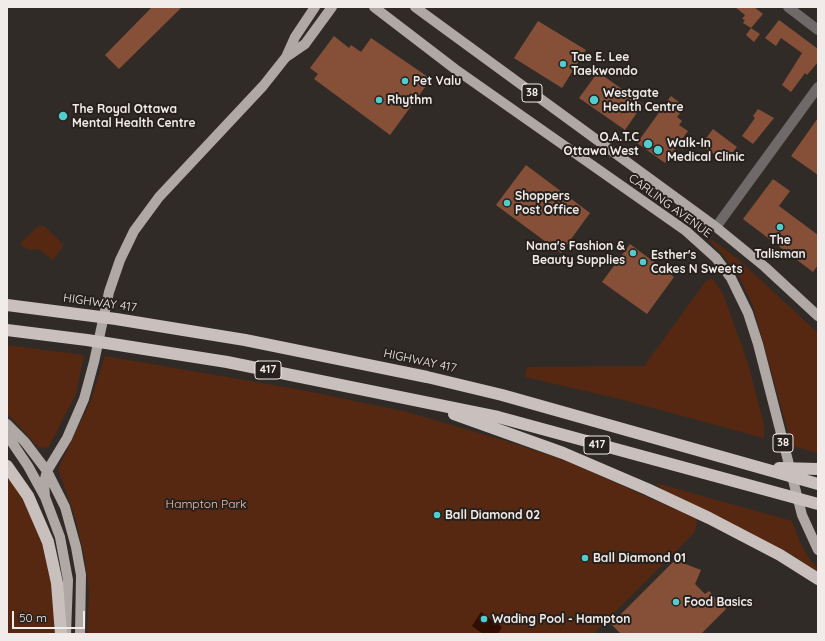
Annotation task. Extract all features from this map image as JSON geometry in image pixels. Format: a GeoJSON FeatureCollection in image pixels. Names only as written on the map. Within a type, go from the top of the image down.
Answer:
{"type":"FeatureCollection","features":[{"type":"Feature","properties":{"kind":"highway","name":"HIGHWAY 417"},"geometry":{"type":"LineString","coordinates":[[7,305],[116,319],[245,340],[427,376],[502,395],[763,467],[818,484]]}},
{"type":"Feature","properties":{"kind":"highway","name":"417"},"geometry":{"type":"LineString","coordinates":[[7,330],[111,343],[227,362],[520,422],[769,492],[818,504]]}},
{"type":"Feature","properties":{"kind":"highway"},"geometry":{"type":"LineString","coordinates":[[424,402],[495,430],[540,444],[629,480],[709,518],[785,558],[818,579]]}},
{"type":"Feature","properties":{"kind":"highway"},"geometry":{"type":"LineString","coordinates":[[7,466],[28,496],[48,542],[55,569],[61,634]]}},
{"type":"Feature","properties":{"kind":"highway"},"geometry":{"type":"LineString","coordinates":[[763,467],[817,469]]}},
{"type":"Feature","properties":{"kind":"main road"},"geometry":{"type":"LineString","coordinates":[[45,498],[44,482],[47,471],[67,438],[84,399],[94,362],[107,297],[115,273],[134,231],[159,196],[263,86],[286,57],[295,37],[315,7]]}},
{"type":"Feature","properties":{"kind":"main road"},"geometry":{"type":"LineString","coordinates":[[286,57],[305,44],[332,7]]}},
{"type":"Feature","properties":{"kind":"main road","name":"CARLING AVENUE"},"geometry":{"type":"LineString","coordinates":[[374,7],[455,69],[686,231],[716,258],[731,278],[748,313],[758,344],[802,515],[818,550]]}},
{"type":"Feature","properties":{"kind":"main road","name":"CARLING AVENUE"},"geometry":{"type":"LineString","coordinates":[[415,7],[716,227],[765,267],[818,316]]}},
{"type":"Feature","properties":{"kind":"main road"},"geometry":{"type":"LineString","coordinates":[[7,424],[25,442],[47,471],[65,507],[79,560],[82,588],[80,634]]}},
{"type":"Feature","properties":{"kind":"main road"},"geometry":{"type":"LineString","coordinates":[[7,435],[28,466],[45,498],[60,537],[66,568],[68,593],[66,634]]}},
{"type":"Feature","properties":{"kind":"street"},"geometry":{"type":"LineString","coordinates":[[788,7],[818,30]]}},
{"type":"Feature","properties":{"kind":"street"},"geometry":{"type":"LineString","coordinates":[[716,227],[818,87]]}},
{"type":"Feature","properties":{"kind":"green space"},"geometry":{"type":"Polygon","coordinates":[[[38,226],[44,226],[64,245],[53,260],[39,249],[29,250],[20,244],[38,226]]]}},
{"type":"Feature","properties":{"kind":"green space"},"geometry":{"type":"Polygon","coordinates":[[[711,239],[739,260],[818,333],[818,453],[792,446],[753,306],[741,280],[724,256],[710,241],[711,239]]]}},
{"type":"Feature","properties":{"kind":"green space"},"geometry":{"type":"Polygon","coordinates":[[[712,278],[723,294],[747,360],[764,425],[764,438],[616,398],[525,377],[527,367],[644,366],[706,281],[712,278]]]}},
{"type":"Feature","properties":{"kind":"green space"},"geometry":{"type":"Polygon","coordinates":[[[7,345],[84,355],[76,394],[48,448],[38,447],[7,413],[7,345]]]}},
{"type":"Feature","properties":{"kind":"green space","name":"Hampton Park"},"geometry":{"type":"Polygon","coordinates":[[[105,356],[302,390],[407,412],[503,440],[569,462],[697,519],[695,532],[593,634],[87,634],[89,592],[85,559],[76,520],[58,469],[91,400],[105,356]]]}},
{"type":"Feature","properties":{"kind":"green space"},"geometry":{"type":"Polygon","coordinates":[[[7,471],[17,485],[44,543],[55,599],[54,634],[7,634],[7,471]]]}},
{"type":"Feature","properties":{"kind":"green space"},"geometry":{"type":"Polygon","coordinates":[[[656,483],[792,521],[800,542],[809,559],[818,568],[818,573],[792,555],[706,510],[665,492],[656,483]]]}},
{"type":"Feature","properties":{"kind":"shaded area","name":"Wading Pool - Hampton"},"geometry":{"type":"Polygon","coordinates":[[[481,612],[502,627],[498,634],[483,634],[472,626],[481,612]]]}},
{"type":"Feature","properties":{"kind":"building"},"geometry":{"type":"Polygon","coordinates":[[[152,7],[182,7],[119,69],[105,55],[152,7]]]}},
{"type":"Feature","properties":{"kind":"building"},"geometry":{"type":"Polygon","coordinates":[[[735,7],[754,7],[763,14],[751,28],[743,23],[745,20],[742,19],[745,15],[735,7]]]}},
{"type":"Feature","properties":{"kind":"building"},"geometry":{"type":"Polygon","coordinates":[[[779,20],[818,49],[818,62],[807,75],[805,73],[791,92],[782,85],[802,53],[781,38],[776,46],[765,38],[779,20]]]}},
{"type":"Feature","properties":{"kind":"building"},"geometry":{"type":"Polygon","coordinates":[[[538,21],[586,50],[562,88],[514,58],[538,21]]]}},
{"type":"Feature","properties":{"kind":"building"},"geometry":{"type":"Polygon","coordinates":[[[751,28],[760,34],[754,42],[746,35],[751,28]]]}},
{"type":"Feature","properties":{"kind":"building","name":"Rhythm"},"geometry":{"type":"Polygon","coordinates":[[[334,36],[349,48],[351,45],[361,52],[371,38],[431,79],[390,135],[314,79],[318,74],[310,68],[334,36]]]}},
{"type":"Feature","properties":{"kind":"building"},"geometry":{"type":"Polygon","coordinates":[[[598,72],[643,104],[625,130],[579,98],[598,72]]]}},
{"type":"Feature","properties":{"kind":"building"},"geometry":{"type":"Polygon","coordinates":[[[671,96],[685,107],[677,117],[682,121],[679,125],[688,131],[665,163],[637,143],[671,96]]]}},
{"type":"Feature","properties":{"kind":"building"},"geometry":{"type":"Polygon","coordinates":[[[758,109],[774,118],[753,144],[742,136],[755,118],[753,116],[758,109]]]}},
{"type":"Feature","properties":{"kind":"building"},"geometry":{"type":"Polygon","coordinates":[[[818,118],[818,175],[791,156],[818,118]]]}},
{"type":"Feature","properties":{"kind":"building"},"geometry":{"type":"Polygon","coordinates":[[[713,129],[737,147],[725,162],[701,145],[713,129]]]}},
{"type":"Feature","properties":{"kind":"building"},"geometry":{"type":"Polygon","coordinates":[[[526,165],[590,213],[561,253],[496,205],[526,165]]]}},
{"type":"Feature","properties":{"kind":"building","name":"The Talisman"},"geometry":{"type":"Polygon","coordinates":[[[773,179],[790,191],[779,206],[818,235],[818,265],[813,272],[743,219],[773,179]]]}},
{"type":"Feature","properties":{"kind":"building"},"geometry":{"type":"Polygon","coordinates":[[[630,244],[674,277],[647,314],[602,282],[630,244]]]}},
{"type":"Feature","properties":{"kind":"building","name":"Food Basics"},"geometry":{"type":"Polygon","coordinates":[[[675,560],[701,570],[695,584],[705,594],[709,591],[726,609],[701,634],[621,634],[611,624],[675,560]]]}},
{"type":"Feature","properties":{"kind":"place","name":"Tae E. Lee Taekwondo"},"geometry":{"type":"Point","coordinates":[563,64]}},
{"type":"Feature","properties":{"kind":"place","name":"Pet Valu"},"geometry":{"type":"Point","coordinates":[405,81]}},
{"type":"Feature","properties":{"kind":"place","name":"Rhythm"},"geometry":{"type":"Point","coordinates":[379,100]}},
{"type":"Feature","properties":{"kind":"place","name":"Westgate Health Centre"},"geometry":{"type":"Point","coordinates":[594,100]}},
{"type":"Feature","properties":{"kind":"place","name":"The Royal Ottawa Mental Health Centre"},"geometry":{"type":"Point","coordinates":[63,116]}},
{"type":"Feature","properties":{"kind":"place","name":"O.A.T.C Ottawa West"},"geometry":{"type":"Point","coordinates":[648,144]}},
{"type":"Feature","properties":{"kind":"place","name":"Walk-In Medical Clinic"},"geometry":{"type":"Point","coordinates":[658,150]}},
{"type":"Feature","properties":{"kind":"place","name":"Shoppers Post Office"},"geometry":{"type":"Point","coordinates":[507,203]}},
{"type":"Feature","properties":{"kind":"place","name":"The Talisman"},"geometry":{"type":"Point","coordinates":[780,227]}},
{"type":"Feature","properties":{"kind":"place","name":"Nana's Fashion & Beauty Supplies"},"geometry":{"type":"Point","coordinates":[633,253]}},
{"type":"Feature","properties":{"kind":"place","name":"Esther's Cakes N Sweets"},"geometry":{"type":"Point","coordinates":[643,262]}},
{"type":"Feature","properties":{"kind":"place","name":"Ball Diamond 02"},"geometry":{"type":"Point","coordinates":[437,515]}},
{"type":"Feature","properties":{"kind":"place","name":"Ball Diamond 01"},"geometry":{"type":"Point","coordinates":[585,558]}},
{"type":"Feature","properties":{"kind":"place","name":"Food Basics"},"geometry":{"type":"Point","coordinates":[676,602]}},
{"type":"Feature","properties":{"kind":"place","name":"Wading Pool - Hampton"},"geometry":{"type":"Point","coordinates":[484,619]}}]}
